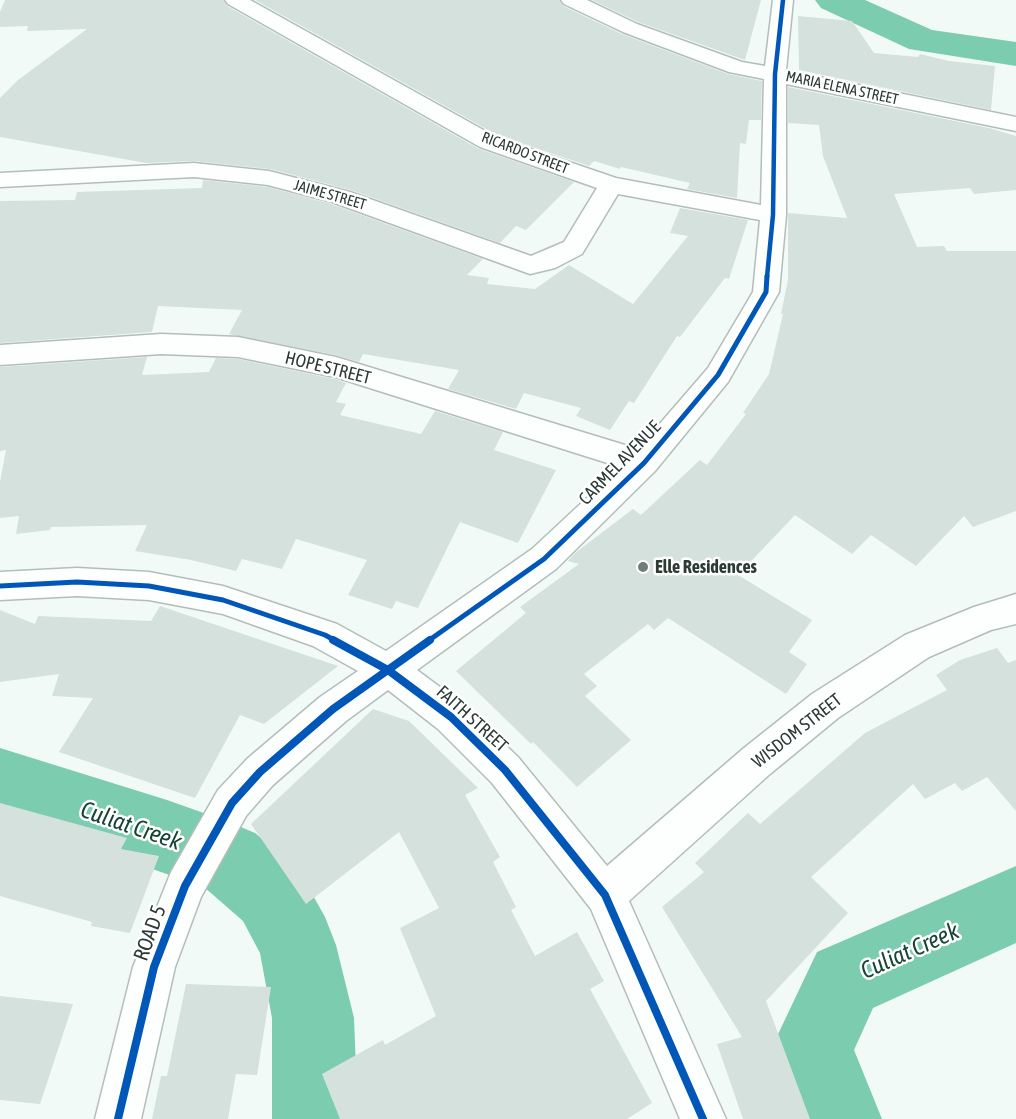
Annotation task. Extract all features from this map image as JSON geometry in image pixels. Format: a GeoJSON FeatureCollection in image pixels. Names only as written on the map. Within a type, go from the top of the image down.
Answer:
{"type":"FeatureCollection","features":[{"type":"Feature","properties":{"kind":"street","name":"RICARDO STREET"},"geometry":{"type":"LineString","coordinates":[[236,0],[488,142],[611,185],[773,216]]}},
{"type":"Feature","properties":{"kind":"street","name":"MARIA ELENA STREET"},"geometry":{"type":"LineString","coordinates":[[571,0],[630,28],[724,63],[1016,124]]}},
{"type":"Feature","properties":{"kind":"street","name":"CARMEL AVENUE"},"geometry":{"type":"LineString","coordinates":[[232,803],[260,772],[333,709],[544,559],[644,463],[718,375],[766,292],[773,216],[776,74],[783,1]]}},
{"type":"Feature","properties":{"kind":"street","name":"JAIME STREET"},"geometry":{"type":"LineString","coordinates":[[0,180],[194,170],[268,178],[341,197],[530,265],[546,262],[573,248],[611,185]]}},
{"type":"Feature","properties":{"kind":"street","name":"HOPE STREET"},"geometry":{"type":"LineString","coordinates":[[0,355],[161,344],[238,347],[336,368],[551,432],[644,463]]}},
{"type":"Feature","properties":{"kind":"street","name":"FAITH STREET"},"geometry":{"type":"LineString","coordinates":[[0,586],[77,582],[149,586],[223,600],[325,635],[388,670],[451,717],[506,770],[605,895],[703,1119]]}},
{"type":"Feature","properties":{"kind":"street","name":"WISDOM STREET"},"geometry":{"type":"LineString","coordinates":[[605,895],[758,761],[825,706],[917,646],[986,616],[1016,609]]}},
{"type":"Feature","properties":{"kind":"street","name":"ROAD 5"},"geometry":{"type":"LineString","coordinates":[[118,1119],[154,967],[185,886],[232,803]]}},
{"type":"Feature","properties":{"kind":"building"},"geometry":{"type":"Polygon","coordinates":[[[5,0],[223,0],[227,6],[479,149],[574,182],[526,230],[516,226],[500,243],[351,190],[270,169],[194,161],[146,163],[0,137],[0,98],[18,80],[87,29],[27,31],[28,26],[0,27],[0,12],[5,0]]]}},
{"type":"Feature","properties":{"kind":"building"},"geometry":{"type":"Polygon","coordinates":[[[255,0],[559,0],[563,6],[622,34],[728,74],[762,81],[761,120],[749,120],[746,144],[740,143],[737,198],[687,189],[690,183],[621,167],[620,169],[594,161],[589,166],[497,135],[255,0]]]}},
{"type":"Feature","properties":{"kind":"building"},"geometry":{"type":"Polygon","coordinates":[[[592,0],[761,0],[745,60],[638,22],[592,0]]]}},
{"type":"Feature","properties":{"kind":"building"},"geometry":{"type":"Polygon","coordinates":[[[798,16],[852,21],[874,53],[918,57],[920,54],[949,61],[995,66],[991,110],[799,70],[798,16]]]}},
{"type":"Feature","properties":{"kind":"building"},"geometry":{"type":"Polygon","coordinates":[[[788,87],[989,128],[1016,136],[1016,190],[974,194],[970,188],[894,194],[917,247],[944,246],[947,251],[1016,251],[1016,511],[973,527],[964,516],[916,566],[871,535],[852,554],[795,515],[738,575],[812,620],[789,652],[807,664],[786,694],[668,618],[654,630],[648,624],[584,674],[597,686],[585,696],[631,740],[577,787],[533,742],[531,744],[456,671],[526,613],[520,607],[579,564],[568,561],[575,553],[633,509],[641,515],[700,460],[707,465],[746,414],[743,413],[769,374],[783,314],[781,314],[788,280],[788,213],[847,218],[823,156],[819,125],[788,123],[788,87]]]}},
{"type":"Feature","properties":{"kind":"building"},"geometry":{"type":"Polygon","coordinates":[[[203,180],[268,187],[331,204],[483,259],[467,275],[489,278],[487,284],[535,289],[569,265],[633,304],[688,236],[670,233],[680,208],[748,220],[729,279],[725,278],[680,337],[677,336],[634,403],[629,401],[610,430],[576,416],[581,408],[524,393],[516,409],[448,389],[459,370],[363,354],[359,362],[336,355],[229,334],[242,310],[158,306],[152,332],[0,343],[0,201],[75,200],[77,192],[202,188],[203,180]]]}},
{"type":"Feature","properties":{"kind":"building"},"geometry":{"type":"Polygon","coordinates":[[[147,357],[142,375],[209,372],[216,358],[238,359],[334,379],[346,383],[336,402],[346,404],[340,415],[421,434],[435,411],[503,432],[494,450],[556,470],[518,543],[460,522],[418,608],[396,601],[392,609],[348,595],[367,560],[296,539],[282,569],[242,559],[236,571],[191,560],[135,551],[147,525],[51,527],[50,530],[16,534],[19,516],[0,518],[0,482],[6,450],[0,451],[0,367],[147,357]]]}},
{"type":"Feature","properties":{"kind":"building"},"geometry":{"type":"Polygon","coordinates":[[[160,606],[338,666],[264,724],[240,715],[195,798],[59,752],[93,698],[52,696],[59,674],[0,682],[0,610],[35,624],[38,616],[151,621],[160,606]]]}},
{"type":"Feature","properties":{"kind":"building"},"geometry":{"type":"Polygon","coordinates":[[[997,648],[1008,663],[1016,660],[1016,811],[987,777],[962,791],[955,783],[925,799],[913,784],[811,877],[848,913],[766,1001],[810,1119],[743,1119],[717,1044],[742,1037],[662,907],[704,872],[695,863],[748,813],[760,824],[865,733],[947,690],[936,675],[960,660],[997,648]]]}},
{"type":"Feature","properties":{"kind":"building"},"geometry":{"type":"Polygon","coordinates":[[[373,709],[409,721],[478,788],[465,795],[500,857],[493,862],[516,907],[511,910],[535,956],[577,932],[604,981],[590,989],[652,1103],[627,1119],[340,1119],[322,1074],[383,1040],[385,1045],[436,1016],[400,928],[439,908],[399,832],[306,904],[251,824],[373,709]]]}},
{"type":"Feature","properties":{"kind":"building"},"geometry":{"type":"Polygon","coordinates":[[[0,803],[127,838],[121,849],[159,856],[130,933],[91,926],[92,922],[0,896],[0,803]]]}},
{"type":"Feature","properties":{"kind":"building"},"geometry":{"type":"Polygon","coordinates":[[[186,984],[271,987],[257,1075],[236,1074],[228,1119],[152,1119],[161,1076],[167,1076],[186,984]]]}},
{"type":"Feature","properties":{"kind":"building"},"geometry":{"type":"Polygon","coordinates":[[[0,996],[73,1004],[40,1104],[0,1100],[0,996]]]}},
{"type":"Feature","properties":{"kind":"waterway"},"geometry":{"type":"LineString","coordinates":[[834,0],[923,41],[1016,54]]}},
{"type":"Feature","properties":{"kind":"waterway","name":"Culiat Creek"},"geometry":{"type":"LineString","coordinates":[[0,782],[167,836],[229,859],[270,894],[297,945],[313,1018],[315,1119]]}},
{"type":"Feature","properties":{"kind":"waterway","name":"Culiat Creek"},"geometry":{"type":"LineString","coordinates":[[839,1119],[812,1049],[845,980],[1016,904]]}},
{"type":"Feature","properties":{"kind":"cycle path"},"geometry":{"type":"LineString","coordinates":[[118,1119],[154,967],[185,886],[232,803],[260,772],[333,709],[544,559],[644,463],[718,375],[766,292],[773,215],[775,74],[783,0]]}},
{"type":"Feature","properties":{"kind":"cycle path"},"geometry":{"type":"LineString","coordinates":[[0,586],[77,582],[149,586],[223,600],[325,635],[388,670],[420,692],[451,717],[505,770],[605,895],[703,1119]]}},
{"type":"Feature","properties":{"kind":"place","name":"Elle Residences"},"geometry":{"type":"Point","coordinates":[643,567]}}]}
